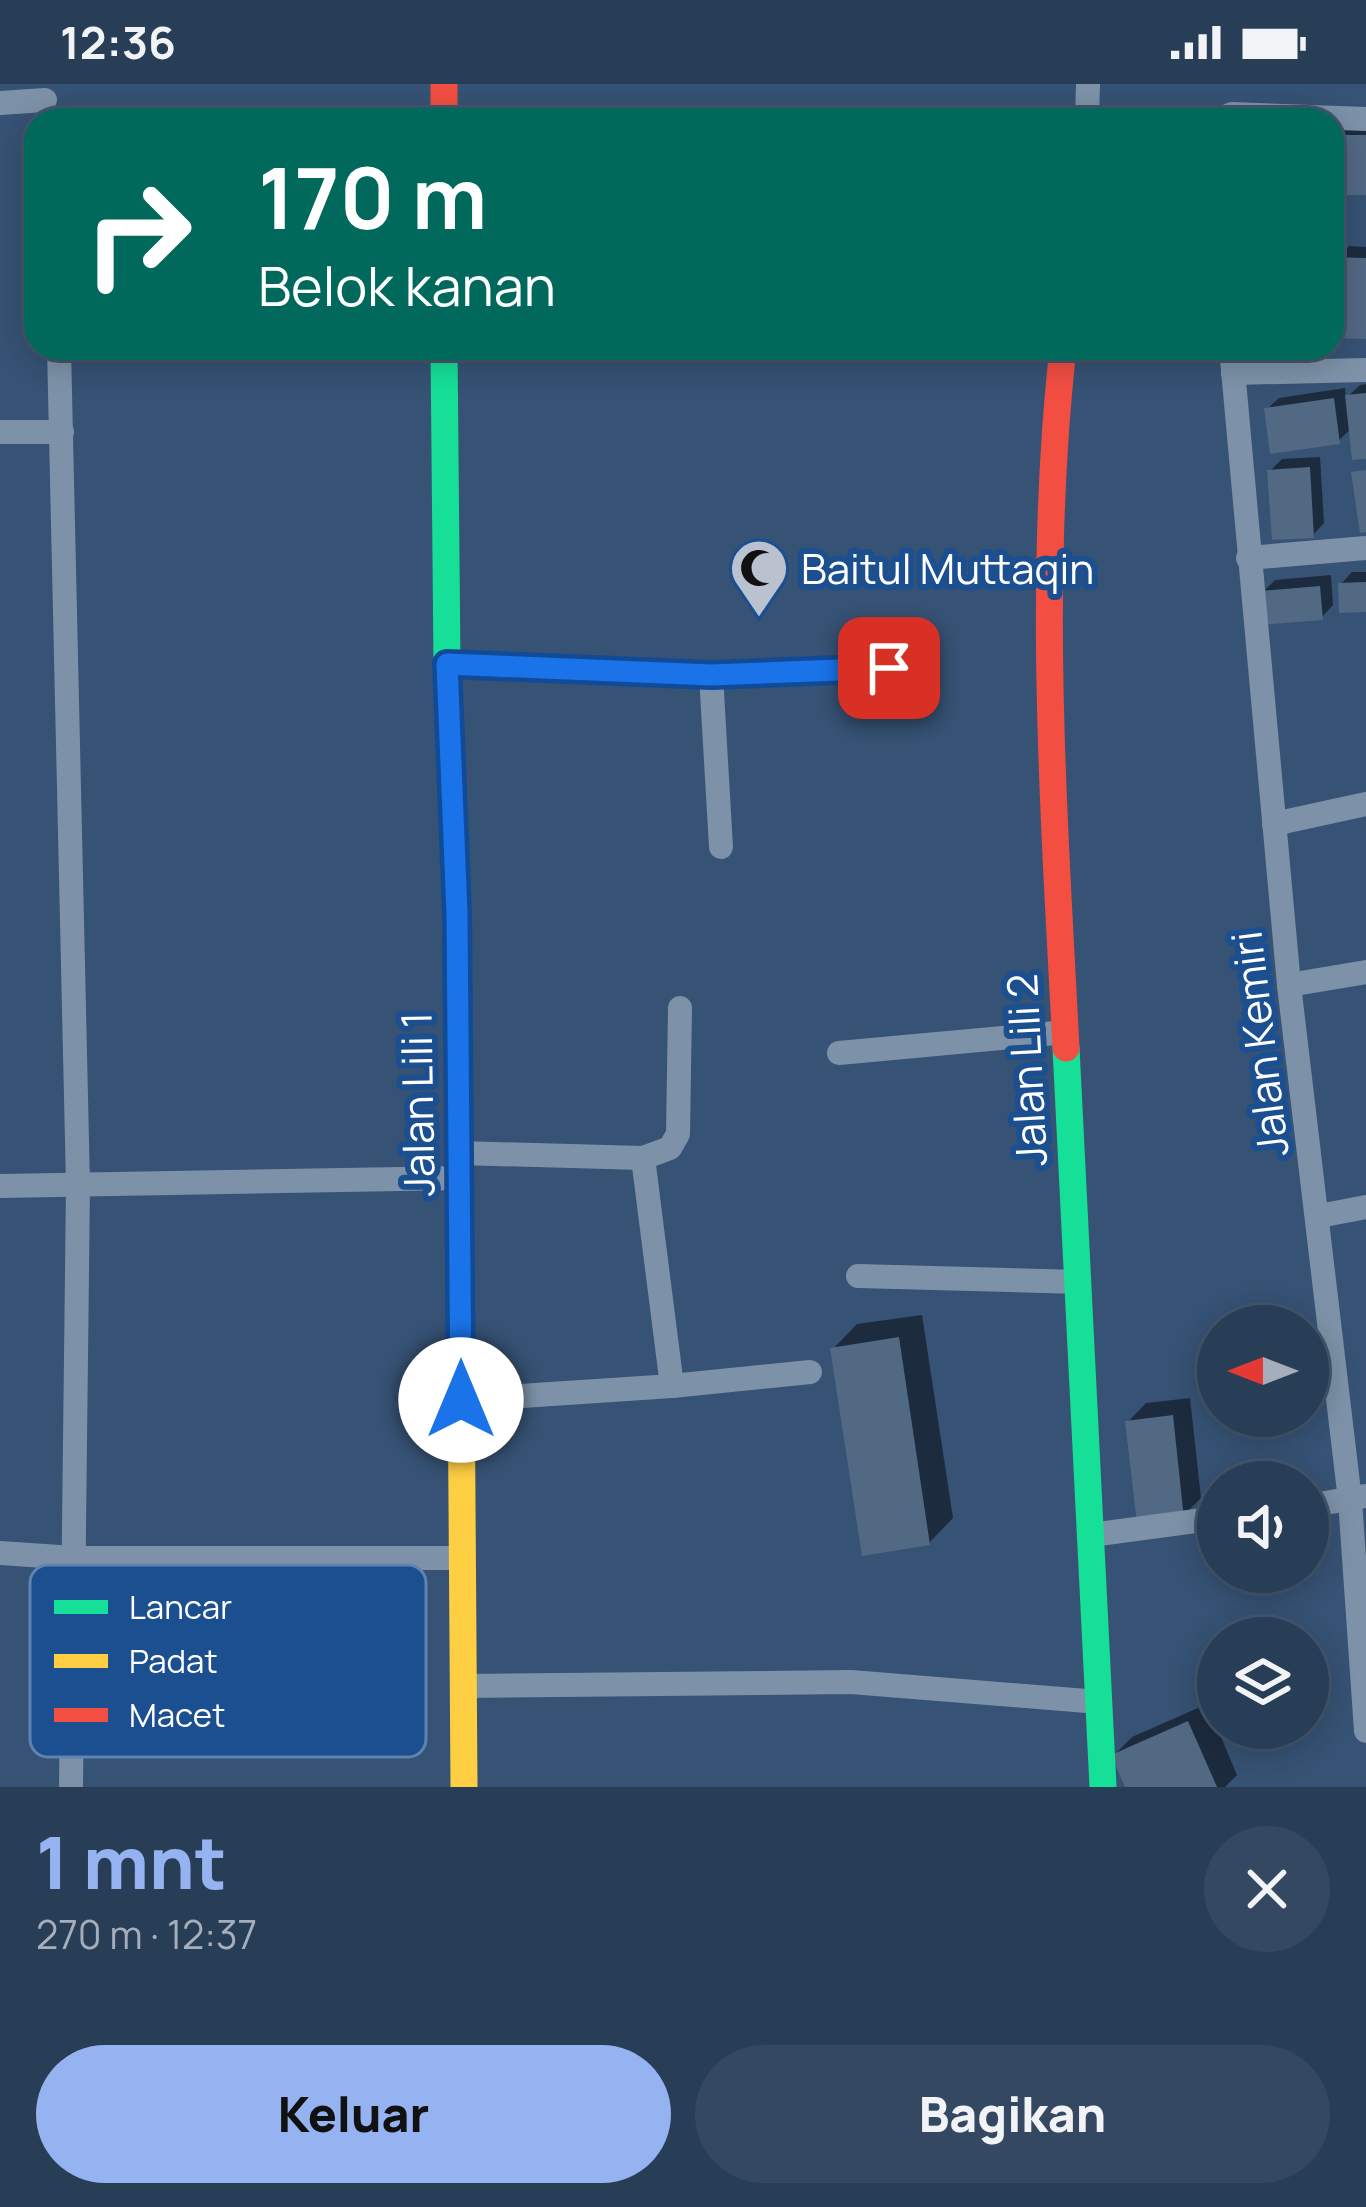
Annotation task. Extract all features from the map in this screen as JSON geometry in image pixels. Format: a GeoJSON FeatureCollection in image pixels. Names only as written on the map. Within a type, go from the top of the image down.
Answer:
{"type":"FeatureCollection","features":[{"type":"Feature","properties":{"kind":"street"},"geometry":{"type":"LineString","coordinates":[[0,104],[46,101]]}},
{"type":"Feature","properties":{"kind":"street"},"geometry":{"type":"LineString","coordinates":[[59,360],[78,1185],[74,1565]]}},
{"type":"Feature","properties":{"kind":"street","name":"Jalan Lili 1"},"geometry":{"type":"LineString","coordinates":[[444,360],[447,664],[457,914],[464,1787]]}},
{"type":"Feature","properties":{"kind":"street","name":"Jalan Lili 2"},"geometry":{"type":"LineString","coordinates":[[1062,360],[1052,448],[1047,678],[1103,1787]]}},
{"type":"Feature","properties":{"kind":"street"},"geometry":{"type":"LineString","coordinates":[[1232,360],[1366,370]]}},
{"type":"Feature","properties":{"kind":"street","name":"Jalan Kemiri"},"geometry":{"type":"LineString","coordinates":[[1232,360],[1289,985],[1358,1498],[1366,1731]]}},
{"type":"Feature","properties":{"kind":"street"},"geometry":{"type":"LineString","coordinates":[[0,432],[62,432]]}},
{"type":"Feature","properties":{"kind":"street"},"geometry":{"type":"LineString","coordinates":[[1248,558],[1366,548]]}},
{"type":"Feature","properties":{"kind":"street"},"geometry":{"type":"LineString","coordinates":[[447,664],[711,675],[889,668]]}},
{"type":"Feature","properties":{"kind":"street"},"geometry":{"type":"LineString","coordinates":[[711,675],[721,847]]}},
{"type":"Feature","properties":{"kind":"street"},"geometry":{"type":"LineString","coordinates":[[1274,824],[1366,804]]}},
{"type":"Feature","properties":{"kind":"street"},"geometry":{"type":"LineString","coordinates":[[1289,985],[1366,972]]}},
{"type":"Feature","properties":{"kind":"street"},"geometry":{"type":"LineString","coordinates":[[0,1186],[644,1158],[670,1148],[678,1134],[680,1008]]}},
{"type":"Feature","properties":{"kind":"street"},"geometry":{"type":"LineString","coordinates":[[839,1053],[1066,1032]]}},
{"type":"Feature","properties":{"kind":"street"},"geometry":{"type":"LineString","coordinates":[[644,1158],[672,1386]]}},
{"type":"Feature","properties":{"kind":"street"},"geometry":{"type":"LineString","coordinates":[[1319,1216],[1366,1207]]}},
{"type":"Feature","properties":{"kind":"street"},"geometry":{"type":"LineString","coordinates":[[858,1276],[1079,1282]]}},
{"type":"Feature","properties":{"kind":"street"},"geometry":{"type":"LineString","coordinates":[[461,1400],[810,1372]]}},
{"type":"Feature","properties":{"kind":"street"},"geometry":{"type":"LineString","coordinates":[[1091,1534],[1197,1521]]}},
{"type":"Feature","properties":{"kind":"street"},"geometry":{"type":"LineString","coordinates":[[0,1553],[74,1558],[462,1558]]}},
{"type":"Feature","properties":{"kind":"street"},"geometry":{"type":"LineString","coordinates":[[463,1686],[851,1682],[1099,1702]]}},
{"type":"Feature","properties":{"kind":"street"},"geometry":{"type":"LineString","coordinates":[[71,1757],[71,1787]]}},
{"type":"Feature","properties":{"kind":"building"},"geometry":{"type":"Polygon","coordinates":[[[1344,135],[1366,135],[1366,195],[1344,195],[1344,135]]]}},
{"type":"Feature","properties":{"kind":"building"},"geometry":{"type":"Polygon","coordinates":[[[1344,257],[1366,258],[1366,339],[1344,338],[1344,257]]]}},
{"type":"Feature","properties":{"kind":"building"},"geometry":{"type":"Polygon","coordinates":[[[1366,393],[1366,459],[1352,460],[1345,395],[1366,393]]]}},
{"type":"Feature","properties":{"kind":"building"},"geometry":{"type":"Polygon","coordinates":[[[1334,398],[1340,444],[1270,454],[1264,408],[1334,398]]]}},
{"type":"Feature","properties":{"kind":"building"},"geometry":{"type":"Polygon","coordinates":[[[1310,467],[1314,538],[1272,540],[1267,470],[1310,467]]]}},
{"type":"Feature","properties":{"kind":"building"},"geometry":{"type":"Polygon","coordinates":[[[1366,470],[1366,532],[1360,533],[1351,472],[1366,470]]]}},
{"type":"Feature","properties":{"kind":"building"},"geometry":{"type":"Polygon","coordinates":[[[1366,582],[1366,612],[1339,613],[1338,583],[1366,582]]]}},
{"type":"Feature","properties":{"kind":"building"},"geometry":{"type":"Polygon","coordinates":[[[1320,586],[1323,620],[1262,625],[1260,591],[1320,586]]]}},
{"type":"Feature","properties":{"kind":"building"},"geometry":{"type":"Polygon","coordinates":[[[899,1337],[930,1545],[862,1556],[830,1348],[899,1337]]]}},
{"type":"Feature","properties":{"kind":"building"},"geometry":{"type":"Polygon","coordinates":[[[1173,1415],[1184,1519],[1137,1524],[1125,1421],[1173,1415]]]}},
{"type":"Feature","properties":{"kind":"building"},"geometry":{"type":"Polygon","coordinates":[[[1188,1721],[1217,1787],[1125,1787],[1111,1755],[1188,1721]]]}},
{"type":"Feature","properties":{"kind":"traffic: fast"},"geometry":{"type":"LineString","coordinates":[[444,360],[461,1360]]}},
{"type":"Feature","properties":{"kind":"traffic: fast"},"geometry":{"type":"LineString","coordinates":[[1066,1048],[1103,1787]]}},
{"type":"Feature","properties":{"kind":"traffic: slow"},"geometry":{"type":"LineString","coordinates":[[461,1360],[464,1787]]}},
{"type":"Feature","properties":{"kind":"traffic: jam"},"geometry":{"type":"LineString","coordinates":[[444,84],[444,108]]}},
{"type":"Feature","properties":{"kind":"traffic: jam"},"geometry":{"type":"LineString","coordinates":[[1062,360],[1049,610],[1066,1048]]}},
{"type":"Feature","properties":{"kind":"place","name":"Baitul Muttaqin"},"geometry":{"type":"Point","coordinates":[759,619]}},
{"type":"Feature","properties":{"kind":"route"},"geometry":{"type":"LineString","coordinates":[[461,1400],[457,914],[447,664],[711,675],[889,668]]}}]}
